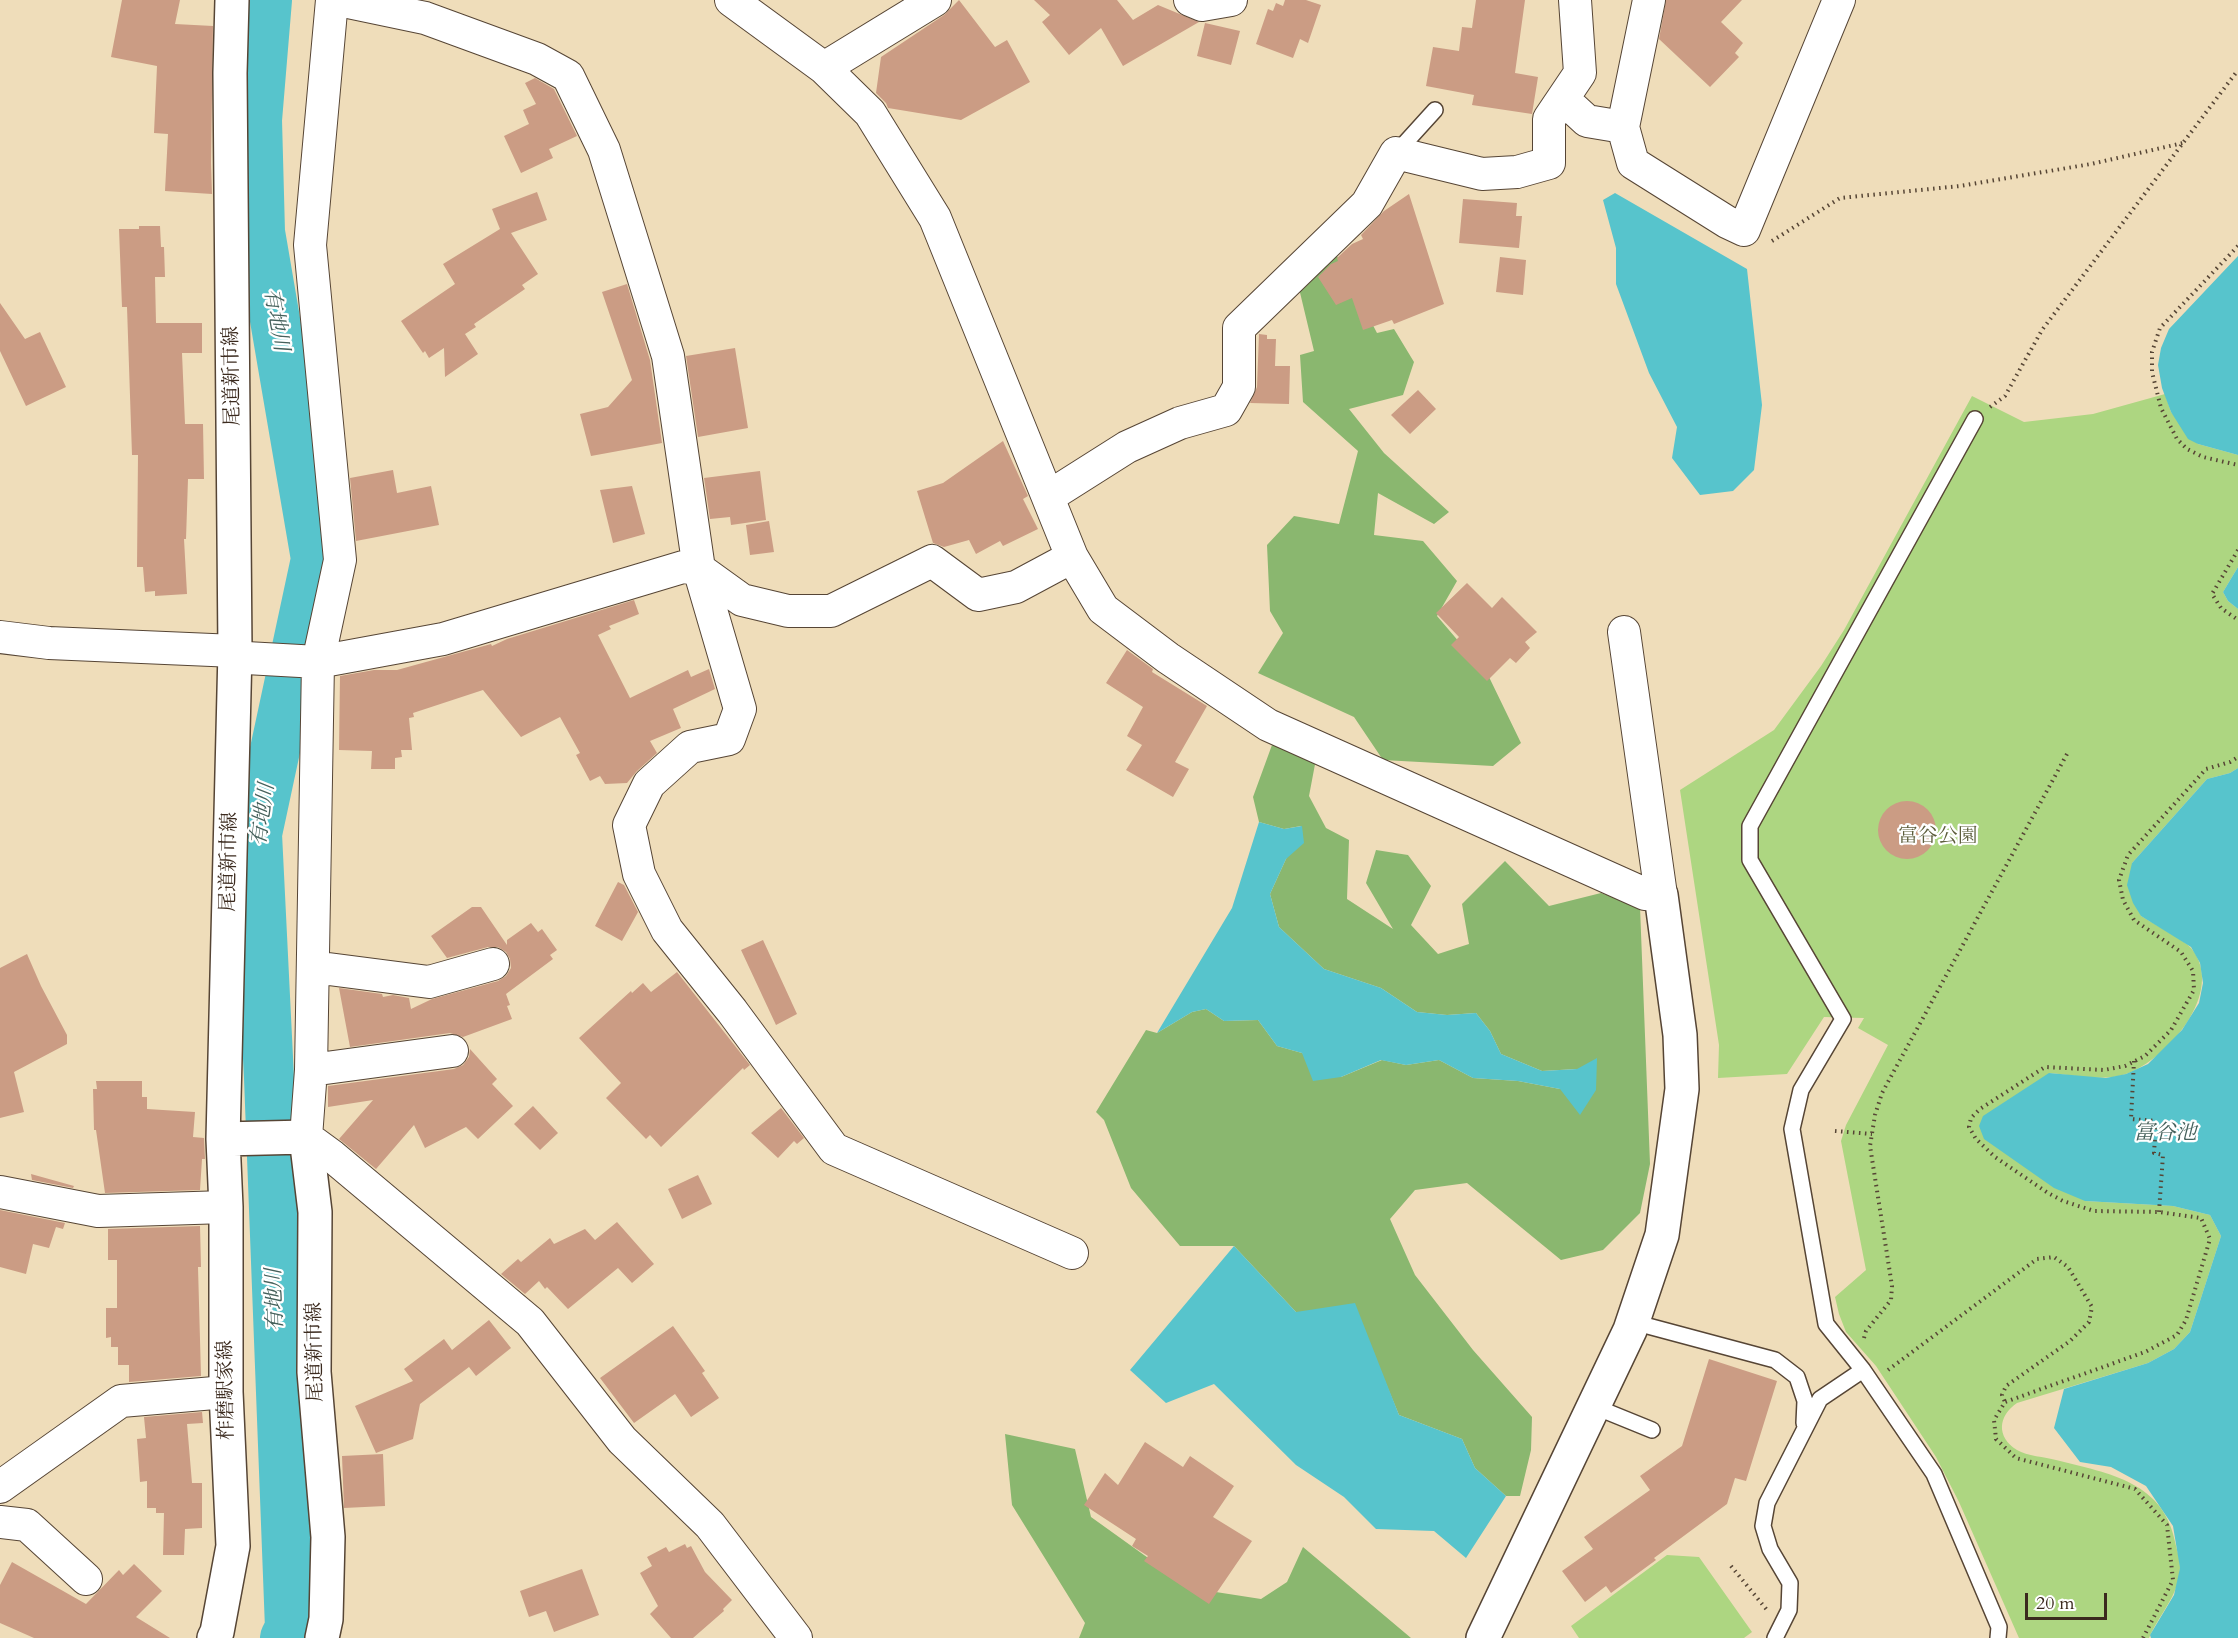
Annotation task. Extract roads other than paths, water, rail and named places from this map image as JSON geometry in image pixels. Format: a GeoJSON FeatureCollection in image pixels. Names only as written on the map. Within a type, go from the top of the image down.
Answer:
{"type":"FeatureCollection","features":[{"type":"Feature","properties":{"kind":"main road","name":"尾道新市線"},"geometry":{"type":"LineString","coordinates":[[229,1139],[240,655],[230,73],[232,0]]}},
{"type":"Feature","properties":{"kind":"main road"},"geometry":{"type":"LineString","coordinates":[[1483,1638],[1633,1322],[1662,1235],[1682,1089],[1680,1035],[1661,895]]}},
{"type":"Feature","properties":{"kind":"main road","name":"尾道新市線"},"geometry":{"type":"LineString","coordinates":[[301,1138],[315,1212],[314,1372],[328,1537],[326,1619],[322,1638]]}},
{"type":"Feature","properties":{"kind":"main road"},"geometry":{"type":"LineString","coordinates":[[229,1139],[301,1138]]}},
{"type":"Feature","properties":{"kind":"main road","name":"柞磨駅家線"},"geometry":{"type":"LineString","coordinates":[[214,1638],[233,1546],[226,1392],[226,1207],[229,1139]]}},
{"type":"Feature","properties":{"kind":"street"},"geometry":{"type":"LineString","coordinates":[[332,0],[310,245],[340,560],[318,662],[311,1070],[301,1138],[332,1156],[530,1322],[622,1440],[710,1525],[796,1638]]}},
{"type":"Feature","properties":{"kind":"street"},"geometry":{"type":"LineString","coordinates":[[339,0],[425,18],[537,59],[568,76],[604,150],[668,356],[699,569],[740,708],[729,740],[690,747],[648,784],[628,825],[639,874],[667,930],[732,1011],[834,1149],[1072,1252]]}},
{"type":"Feature","properties":{"kind":"street"},"geometry":{"type":"LineString","coordinates":[[731,0],[824,68],[870,113],[935,218],[1072,557],[1103,609],[1168,658],[1268,725],[1645,894],[1661,895],[1624,632]]}},
{"type":"Feature","properties":{"kind":"street"},"geometry":{"type":"LineString","coordinates":[[824,68],[935,0]]}},
{"type":"Feature","properties":{"kind":"street"},"geometry":{"type":"LineString","coordinates":[[1190,0],[1202,5],[1231,0]]}},
{"type":"Feature","properties":{"kind":"street"},"geometry":{"type":"LineString","coordinates":[[1048,497],[1127,447],[1180,423],[1226,410],[1239,387],[1239,328],[1367,204],[1396,153],[1482,174],[1517,172],[1548,163],[1549,119],[1580,73],[1575,0]]}},
{"type":"Feature","properties":{"kind":"street"},"geometry":{"type":"LineString","coordinates":[[1649,0],[1623,127],[1634,163],[1727,222],[1744,230],[1839,0]]}},
{"type":"Feature","properties":{"kind":"street"},"geometry":{"type":"LineString","coordinates":[[1563,99],[1587,121],[1623,127]]}},
{"type":"Feature","properties":{"kind":"street"},"geometry":{"type":"LineString","coordinates":[[0,637],[49,643],[318,662],[443,639],[683,567],[699,569],[742,600],[788,611],[831,611],[932,561],[978,595],[1016,587],[1072,557]]}},
{"type":"Feature","properties":{"kind":"street"},"geometry":{"type":"LineString","coordinates":[[313,967],[429,982],[493,964]]}},
{"type":"Feature","properties":{"kind":"street"},"geometry":{"type":"LineString","coordinates":[[311,1070],[452,1051]]}},
{"type":"Feature","properties":{"kind":"street"},"geometry":{"type":"LineString","coordinates":[[0,1192],[98,1211],[226,1207]]}},
{"type":"Feature","properties":{"kind":"street"},"geometry":{"type":"LineString","coordinates":[[0,1487],[121,1401],[226,1392]]}},
{"type":"Feature","properties":{"kind":"street"},"geometry":{"type":"LineString","coordinates":[[0,1522],[27,1525],[86,1579]]}},
{"type":"Feature","properties":{"kind":"lane"},"geometry":{"type":"LineString","coordinates":[[1396,153],[1434,110]]}},
{"type":"Feature","properties":{"kind":"lane"},"geometry":{"type":"LineString","coordinates":[[1975,419],[1750,826],[1750,860],[1843,1019],[1801,1090],[1792,1129],[1826,1324],[1863,1370],[1934,1474],[1999,1627],[1998,1638]]}},
{"type":"Feature","properties":{"kind":"lane"},"geometry":{"type":"LineString","coordinates":[[1633,1322],[1775,1360],[1797,1377],[1805,1401],[1804,1428]]}},
{"type":"Feature","properties":{"kind":"lane"},"geometry":{"type":"LineString","coordinates":[[1778,1633],[1789,1610],[1790,1583],[1770,1549],[1763,1526],[1767,1503],[1820,1399],[1863,1370]]}},
{"type":"Feature","properties":{"kind":"lane"},"geometry":{"type":"LineString","coordinates":[[1593,1406],[1652,1430]]}},
{"type":"Feature","properties":{"kind":"water"},"geometry":{"type":"Polygon","coordinates":[[[1615,193],[1747,269],[1762,405],[1754,470],[1733,491],[1700,495],[1672,458],[1677,427],[1649,373],[1616,284],[1616,248],[1603,200],[1615,193]]]}},
{"type":"Feature","properties":{"kind":"water"},"geometry":{"type":"Polygon","coordinates":[[[2238,256],[2238,455],[2188,439],[2171,412],[2162,388],[2158,365],[2161,348],[2169,329],[2238,256]]]}},
{"type":"Feature","properties":{"kind":"water"},"geometry":{"type":"Polygon","coordinates":[[[2238,567],[2238,609],[2228,601],[2223,592],[2238,567]]]}},
{"type":"Feature","properties":{"kind":"water","name":"富谷池"},"geometry":{"type":"Polygon","coordinates":[[[2238,768],[2238,1638],[2151,1638],[2150,1635],[2174,1595],[2180,1568],[2173,1526],[2146,1486],[2111,1467],[2080,1462],[2054,1428],[2064,1389],[2148,1363],[2174,1349],[2190,1332],[2221,1236],[2210,1215],[2173,1206],[2085,1201],[2054,1188],[1984,1139],[1979,1126],[1983,1116],[2049,1073],[2106,1078],[2126,1074],[2148,1064],[2182,1030],[2199,1003],[2203,983],[2200,963],[2191,947],[2141,916],[2133,903],[2127,885],[2132,863],[2207,779],[2230,773],[2238,768]]]}},
{"type":"Feature","properties":{"kind":"water"},"geometry":{"type":"Polygon","coordinates":[[[1259,822],[1284,829],[1302,826],[1304,843],[1286,859],[1270,894],[1279,927],[1324,969],[1381,988],[1417,1012],[1447,1015],[1476,1013],[1490,1031],[1501,1054],[1542,1071],[1577,1069],[1597,1058],[1596,1090],[1580,1115],[1560,1089],[1518,1081],[1473,1078],[1439,1060],[1406,1065],[1381,1060],[1341,1077],[1313,1081],[1302,1053],[1277,1046],[1258,1020],[1224,1021],[1206,1009],[1192,1012],[1157,1033],[1232,908],[1259,822]]]}},
{"type":"Feature","properties":{"kind":"water"},"geometry":{"type":"Polygon","coordinates":[[[1234,1246],[1296,1312],[1355,1303],[1399,1415],[1462,1439],[1475,1468],[1506,1496],[1466,1558],[1434,1531],[1376,1529],[1344,1497],[1296,1465],[1214,1384],[1166,1403],[1130,1370],[1234,1246]]]}},
{"type":"Feature","properties":{"kind":"waterway","name":"有地川"},"geometry":{"type":"LineString","coordinates":[[267,0],[257,120],[260,232],[316,559],[257,834],[269,1078],[290,1628],[285,1638]]}},
{"type":"Feature","properties":{"kind":"park label","name":"富谷公園"},"geometry":{"type":"Point","coordinates":[1938,837]}}]}
